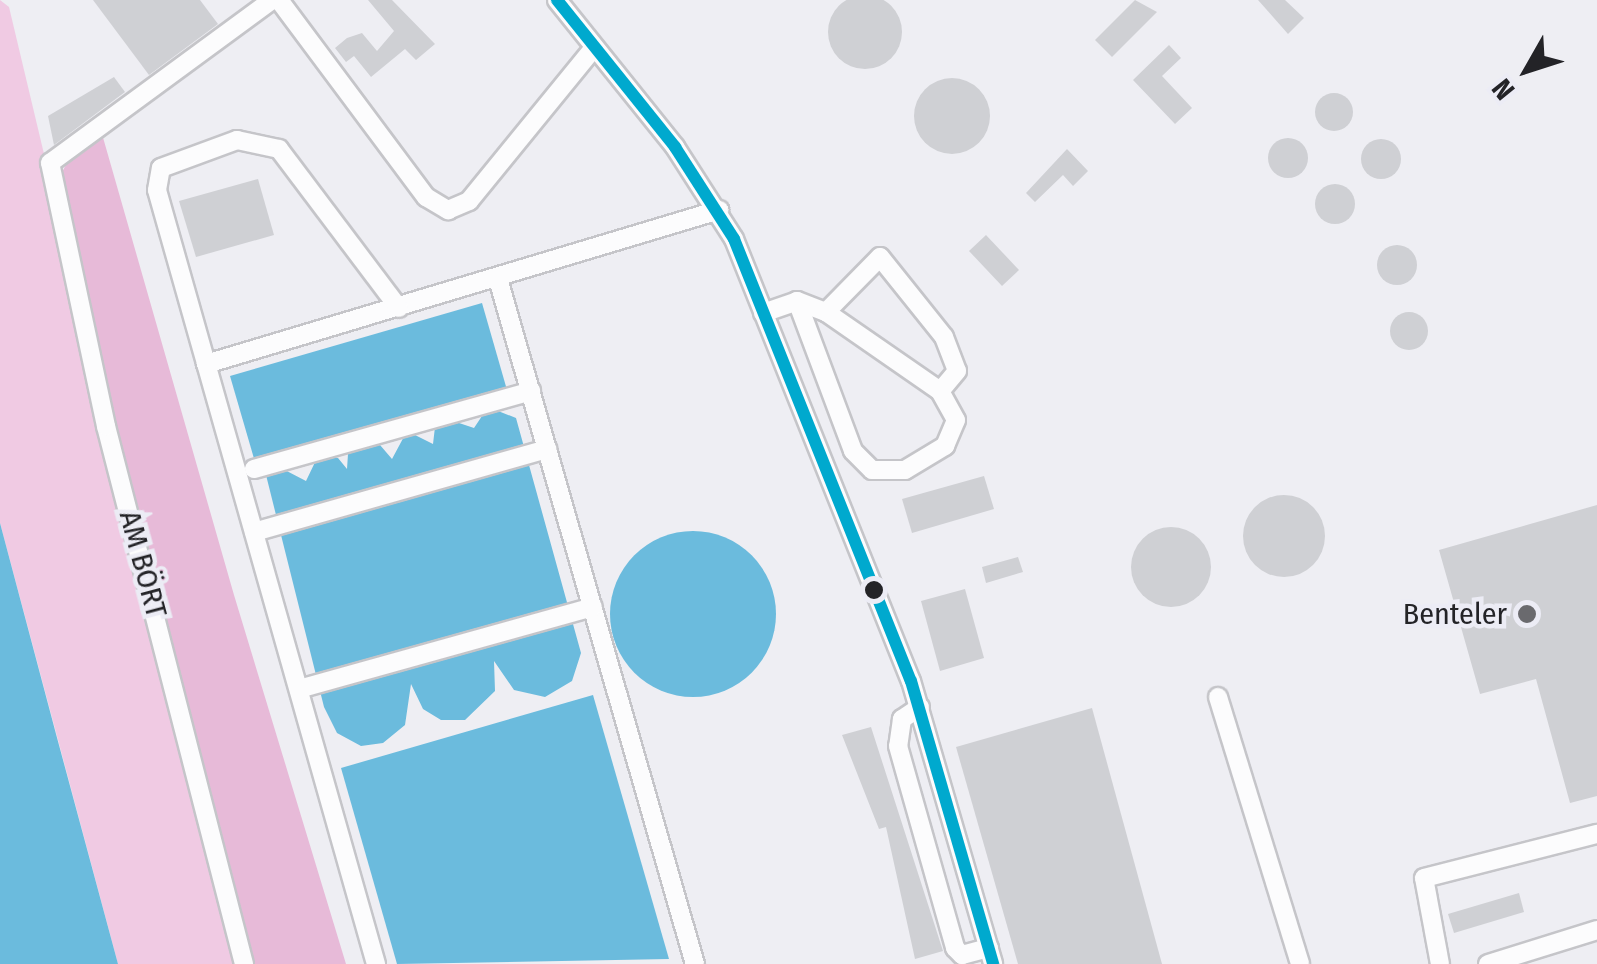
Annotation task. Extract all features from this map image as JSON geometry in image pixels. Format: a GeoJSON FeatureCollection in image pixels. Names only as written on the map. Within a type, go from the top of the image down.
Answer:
{"type":"FeatureCollection","features":[{"type":"Feature","properties":{"kind":"street"},"geometry":{"type":"LineString","coordinates":[[275,0],[426,197],[448,210],[469,201],[594,48]]}},
{"type":"Feature","properties":{"kind":"street","name":"AM BÖRT"},"geometry":{"type":"LineString","coordinates":[[244,964],[106,426],[50,163],[275,0]]}},
{"type":"Feature","properties":{"kind":"street"},"geometry":{"type":"LineString","coordinates":[[557,0],[719,210],[920,707],[991,956],[962,955],[955,948],[898,746],[902,719],[920,707]]}},
{"type":"Feature","properties":{"kind":"street"},"geometry":{"type":"LineString","coordinates":[[376,964],[157,190],[161,168],[178,156],[250,139],[279,149],[399,308]]}},
{"type":"Feature","properties":{"kind":"street"},"geometry":{"type":"LineString","coordinates":[[206,364],[719,210]]}},
{"type":"Feature","properties":{"kind":"street"},"geometry":{"type":"LineString","coordinates":[[826,312],[880,257],[944,336],[958,371],[940,390]]}},
{"type":"Feature","properties":{"kind":"street"},"geometry":{"type":"LineString","coordinates":[[498,279],[695,964]]}},
{"type":"Feature","properties":{"kind":"street"},"geometry":{"type":"LineString","coordinates":[[763,313],[797,301],[826,312],[940,390],[956,420],[945,446],[905,470],[872,470],[853,451],[797,301]]}},
{"type":"Feature","properties":{"kind":"street"},"geometry":{"type":"LineString","coordinates":[[254,469],[531,391]]}},
{"type":"Feature","properties":{"kind":"street"},"geometry":{"type":"LineString","coordinates":[[254,532],[547,449]]}},
{"type":"Feature","properties":{"kind":"street"},"geometry":{"type":"LineString","coordinates":[[298,689],[593,607]]}},
{"type":"Feature","properties":{"kind":"street"},"geometry":{"type":"LineString","coordinates":[[1218,697],[1300,964]]}},
{"type":"Feature","properties":{"kind":"street"},"geometry":{"type":"LineString","coordinates":[[1440,964],[1424,878],[1597,834]]}},
{"type":"Feature","properties":{"kind":"street"},"geometry":{"type":"LineString","coordinates":[[1488,964],[1597,930]]}},
{"type":"Feature","properties":{"kind":"shaded area"},"geometry":{"type":"Polygon","coordinates":[[[0,0],[9,7],[237,964],[118,964],[0,523],[0,0]]]}},
{"type":"Feature","properties":{"kind":"shaded area"},"geometry":{"type":"Polygon","coordinates":[[[102,134],[234,595],[346,964],[250,964],[111,422],[60,176],[70,157],[102,134]]]}},
{"type":"Feature","properties":{"kind":"water"},"geometry":{"type":"Polygon","coordinates":[[[482,303],[507,390],[255,462],[230,376],[482,303]]]}},
{"type":"Feature","properties":{"kind":"water"},"geometry":{"type":"Polygon","coordinates":[[[488,407],[516,418],[581,653],[572,681],[545,697],[514,690],[494,661],[495,691],[465,720],[441,720],[423,709],[411,684],[405,725],[383,743],[361,746],[337,733],[324,707],[266,475],[279,467],[306,481],[318,456],[338,458],[347,469],[348,454],[364,442],[380,445],[392,459],[407,431],[433,444],[435,427],[447,419],[474,428],[488,407]]]}},
{"type":"Feature","properties":{"kind":"water"},"geometry":{"type":"Polygon","coordinates":[[[0,523],[56,734],[118,964],[0,964],[0,523]]]}},
{"type":"Feature","properties":{"kind":"water"},"geometry":{"type":"Polygon","coordinates":[[[693,531],[725,538],[752,555],[769,582],[776,614],[769,646],[752,673],[725,690],[693,697],[661,690],[634,673],[617,646],[610,614],[617,582],[634,555],[661,538],[693,531]]]}},
{"type":"Feature","properties":{"kind":"water"},"geometry":{"type":"Polygon","coordinates":[[[593,695],[669,959],[397,964],[341,768],[593,695]]]}},
{"type":"Feature","properties":{"kind":"building"},"geometry":{"type":"Polygon","coordinates":[[[865,-5],[891,6],[902,32],[891,58],[865,69],[839,58],[828,32],[839,6],[865,-5]]]}},
{"type":"Feature","properties":{"kind":"building"},"geometry":{"type":"Polygon","coordinates":[[[93,0],[200,0],[218,24],[149,75],[93,0]]]}},
{"type":"Feature","properties":{"kind":"building"},"geometry":{"type":"Polygon","coordinates":[[[368,0],[392,0],[435,44],[416,60],[405,49],[371,77],[354,56],[346,62],[335,48],[347,38],[362,33],[377,51],[394,31],[368,0]]]}},
{"type":"Feature","properties":{"kind":"building"},"geometry":{"type":"Polygon","coordinates":[[[1135,0],[1157,12],[1112,57],[1095,40],[1135,0]]]}},
{"type":"Feature","properties":{"kind":"building"},"geometry":{"type":"Polygon","coordinates":[[[1258,0],[1285,0],[1304,18],[1288,34],[1258,0]]]}},
{"type":"Feature","properties":{"kind":"building"},"geometry":{"type":"Polygon","coordinates":[[[1169,45],[1181,58],[1162,76],[1192,108],[1175,124],[1133,80],[1169,45]]]}},
{"type":"Feature","properties":{"kind":"building"},"geometry":{"type":"Polygon","coordinates":[[[114,77],[125,92],[54,145],[48,116],[114,77]]]}},
{"type":"Feature","properties":{"kind":"building"},"geometry":{"type":"Polygon","coordinates":[[[952,78],[979,89],[990,116],[979,143],[952,154],[925,143],[914,116],[925,89],[952,78]]]}},
{"type":"Feature","properties":{"kind":"building"},"geometry":{"type":"Polygon","coordinates":[[[1334,93],[1348,98],[1353,112],[1348,126],[1334,131],[1320,126],[1315,112],[1320,98],[1334,93]]]}},
{"type":"Feature","properties":{"kind":"building"},"geometry":{"type":"Polygon","coordinates":[[[1288,138],[1302,144],[1308,158],[1302,172],[1288,178],[1274,172],[1268,158],[1274,144],[1288,138]]]}},
{"type":"Feature","properties":{"kind":"building"},"geometry":{"type":"Polygon","coordinates":[[[1381,139],[1395,145],[1401,159],[1395,173],[1381,179],[1367,173],[1361,159],[1367,145],[1381,139]]]}},
{"type":"Feature","properties":{"kind":"building"},"geometry":{"type":"Polygon","coordinates":[[[1067,149],[1088,171],[1073,186],[1063,175],[1035,202],[1026,193],[1067,149]]]}},
{"type":"Feature","properties":{"kind":"building"},"geometry":{"type":"Polygon","coordinates":[[[258,179],[274,235],[196,257],[179,201],[258,179]]]}},
{"type":"Feature","properties":{"kind":"building"},"geometry":{"type":"Polygon","coordinates":[[[1335,184],[1349,190],[1355,204],[1349,218],[1335,224],[1321,218],[1315,204],[1321,190],[1335,184]]]}},
{"type":"Feature","properties":{"kind":"building"},"geometry":{"type":"Polygon","coordinates":[[[986,235],[1019,270],[1002,286],[969,251],[986,235]]]}},
{"type":"Feature","properties":{"kind":"building"},"geometry":{"type":"Polygon","coordinates":[[[1397,245],[1411,251],[1417,265],[1411,279],[1397,285],[1383,279],[1377,265],[1383,251],[1397,245]]]}},
{"type":"Feature","properties":{"kind":"building"},"geometry":{"type":"Polygon","coordinates":[[[1409,312],[1423,317],[1428,331],[1423,345],[1409,350],[1395,345],[1390,331],[1395,317],[1409,312]]]}},
{"type":"Feature","properties":{"kind":"building"},"geometry":{"type":"Polygon","coordinates":[[[984,476],[994,509],[912,533],[902,499],[984,476]]]}},
{"type":"Feature","properties":{"kind":"building"},"geometry":{"type":"Polygon","coordinates":[[[1284,495],[1300,498],[1313,507],[1322,520],[1322,552],[1313,565],[1300,574],[1284,577],[1268,574],[1255,565],[1246,552],[1243,536],[1246,520],[1255,507],[1268,498],[1284,495]]]}},
{"type":"Feature","properties":{"kind":"building","name":"Benteler"},"geometry":{"type":"Polygon","coordinates":[[[1597,505],[1597,796],[1570,803],[1536,679],[1480,694],[1439,550],[1597,505]]]}},
{"type":"Feature","properties":{"kind":"building"},"geometry":{"type":"Polygon","coordinates":[[[1171,527],[1186,530],[1199,539],[1208,552],[1208,582],[1199,595],[1186,604],[1171,607],[1156,604],[1143,595],[1134,582],[1131,567],[1134,552],[1143,539],[1156,530],[1171,527]]]}},
{"type":"Feature","properties":{"kind":"building"},"geometry":{"type":"Polygon","coordinates":[[[1018,557],[1023,572],[986,583],[982,567],[1018,557]]]}},
{"type":"Feature","properties":{"kind":"building"},"geometry":{"type":"Polygon","coordinates":[[[965,589],[984,658],[940,671],[921,601],[965,589]]]}},
{"type":"Feature","properties":{"kind":"building"},"geometry":{"type":"Polygon","coordinates":[[[1092,708],[1162,964],[1018,964],[956,747],[1092,708]]]}},
{"type":"Feature","properties":{"kind":"building"},"geometry":{"type":"Polygon","coordinates":[[[871,727],[943,951],[915,959],[886,827],[879,829],[842,735],[871,727]]]}},
{"type":"Feature","properties":{"kind":"building"},"geometry":{"type":"Polygon","coordinates":[[[1519,893],[1524,912],[1454,933],[1448,914],[1519,893]]]}},
{"type":"Feature","properties":{"kind":"transit line"},"geometry":{"type":"LineString","coordinates":[[557,0],[675,147],[734,239],[911,681],[993,964]]}},
{"type":"Feature","properties":{"kind":"place","name":"Benteler"},"geometry":{"type":"Point","coordinates":[1527,614]}}]}
